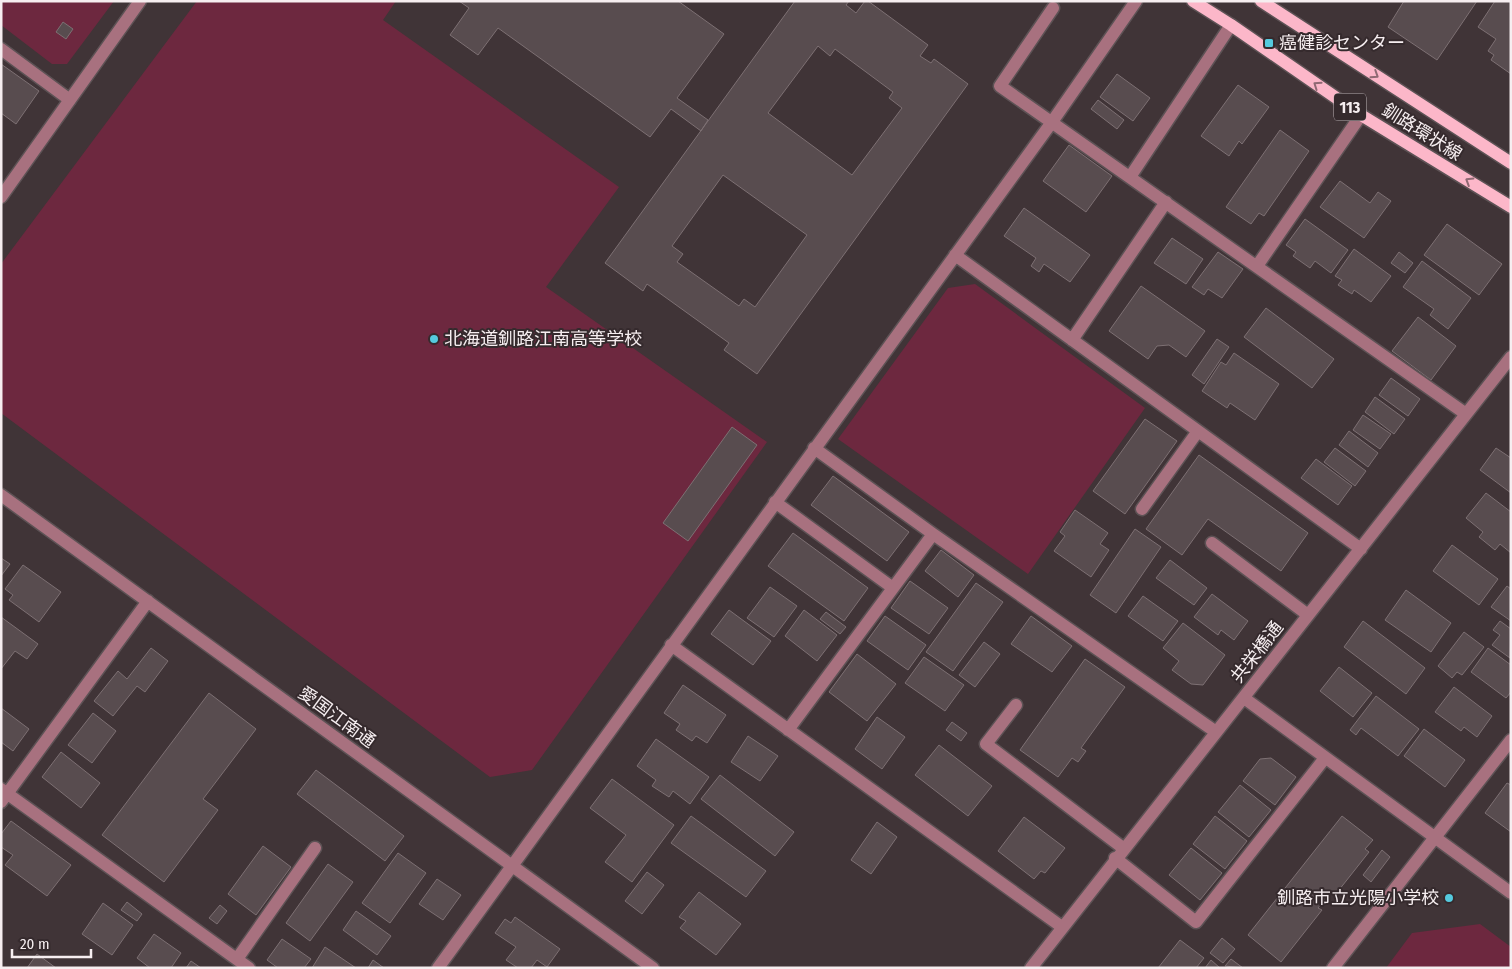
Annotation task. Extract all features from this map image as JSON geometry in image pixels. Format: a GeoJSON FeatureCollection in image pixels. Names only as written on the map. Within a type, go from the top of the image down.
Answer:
{"type":"FeatureCollection","features":[{"type":"Feature","properties":{"kind":"main road","name":"釧路環状線"},"geometry":{"type":"LineString","coordinates":[[1193,1],[1232,25],[1361,115],[1511,207]]}},
{"type":"Feature","properties":{"kind":"main road","name":"釧路環状線"},"geometry":{"type":"LineString","coordinates":[[1261,1],[1511,163]]}},
{"type":"Feature","properties":{"kind":"street"},"geometry":{"type":"LineString","coordinates":[[1,197],[140,1]]}},
{"type":"Feature","properties":{"kind":"street"},"geometry":{"type":"LineString","coordinates":[[438,968],[1052,122],[1136,1]]}},
{"type":"Feature","properties":{"kind":"street"},"geometry":{"type":"LineString","coordinates":[[1053,8],[1000,86],[1466,414]]}},
{"type":"Feature","properties":{"kind":"street"},"geometry":{"type":"LineString","coordinates":[[1130,177],[1232,25]]}},
{"type":"Feature","properties":{"kind":"street"},"geometry":{"type":"LineString","coordinates":[[1,49],[70,100]]}},
{"type":"Feature","properties":{"kind":"street"},"geometry":{"type":"LineString","coordinates":[[1257,266],[1361,115]]}},
{"type":"Feature","properties":{"kind":"street"},"geometry":{"type":"LineString","coordinates":[[1072,340],[1166,202]]}},
{"type":"Feature","properties":{"kind":"street"},"geometry":{"type":"LineString","coordinates":[[955,255],[1361,549]]}},
{"type":"Feature","properties":{"kind":"street","name":"共栄橋通"},"geometry":{"type":"LineString","coordinates":[[1031,968],[1119,853],[1244,698],[1511,357]]}},
{"type":"Feature","properties":{"kind":"street"},"geometry":{"type":"LineString","coordinates":[[1142,509],[1198,431]]}},
{"type":"Feature","properties":{"kind":"street"},"geometry":{"type":"LineString","coordinates":[[814,448],[933,534],[1216,732]]}},
{"type":"Feature","properties":{"kind":"street","name":"愛国江南通"},"geometry":{"type":"LineString","coordinates":[[1,495],[653,968]]}},
{"type":"Feature","properties":{"kind":"street"},"geometry":{"type":"LineString","coordinates":[[775,502],[893,588]]}},
{"type":"Feature","properties":{"kind":"street"},"geometry":{"type":"LineString","coordinates":[[788,730],[933,534]]}},
{"type":"Feature","properties":{"kind":"street"},"geometry":{"type":"LineString","coordinates":[[1212,542],[1308,615]]}},
{"type":"Feature","properties":{"kind":"street"},"geometry":{"type":"LineString","coordinates":[[148,601],[3,795],[249,968]]}},
{"type":"Feature","properties":{"kind":"street"},"geometry":{"type":"LineString","coordinates":[[671,645],[1062,927]]}},
{"type":"Feature","properties":{"kind":"street"},"geometry":{"type":"LineString","coordinates":[[1244,698],[1511,893]]}},
{"type":"Feature","properties":{"kind":"street"},"geometry":{"type":"LineString","coordinates":[[1016,705],[986,744],[1119,853],[1196,922],[1325,758]]}},
{"type":"Feature","properties":{"kind":"street"},"geometry":{"type":"LineString","coordinates":[[1333,968],[1511,740]]}},
{"type":"Feature","properties":{"kind":"street"},"geometry":{"type":"LineString","coordinates":[[236,958],[314,848]]}},
{"type":"Feature","properties":{"kind":"shaded area"},"geometry":{"type":"Polygon","coordinates":[[[1,1],[114,1],[67,64],[52,64],[1,25],[1,1]]]}},
{"type":"Feature","properties":{"kind":"shaded area","name":"北海道釧路江南高等学校"},"geometry":{"type":"Polygon","coordinates":[[[197,1],[396,1],[383,20],[619,187],[546,287],[767,442],[532,770],[490,777],[1,413],[1,264],[197,1]]]}},
{"type":"Feature","properties":{"kind":"shaded area"},"geometry":{"type":"Polygon","coordinates":[[[975,284],[1145,408],[1028,574],[838,439],[948,288],[975,284]]]}},
{"type":"Feature","properties":{"kind":"shaded area"},"geometry":{"type":"Polygon","coordinates":[[[1480,924],[1511,947],[1511,968],[1386,968],[1412,933],[1480,924]]]}},
{"type":"Feature","properties":{"kind":"building"},"geometry":{"type":"Polygon","coordinates":[[[459,1],[678,1],[724,34],[677,98],[708,120],[701,131],[671,109],[650,137],[498,28],[478,55],[450,35],[469,8],[459,1]]]}},
{"type":"Feature","properties":{"kind":"building"},"geometry":{"type":"Polygon","coordinates":[[[795,1],[849,1],[846,5],[856,13],[865,1],[868,1],[928,45],[920,56],[931,63],[934,59],[968,84],[757,374],[724,350],[729,343],[647,284],[643,291],[605,263],[795,1]],[[818,46],[768,113],[852,175],[902,108],[889,98],[893,92],[835,49],[830,56],[818,46]],[[723,175],[672,246],[683,254],[677,262],[739,306],[744,299],[755,307],[807,235],[723,175]]]}},
{"type":"Feature","properties":{"kind":"building"},"geometry":{"type":"Polygon","coordinates":[[[1404,1],[1477,1],[1437,60],[1388,27],[1404,1]]]}},
{"type":"Feature","properties":{"kind":"building"},"geometry":{"type":"Polygon","coordinates":[[[1495,1],[1511,1],[1511,74],[1491,60],[1494,55],[1488,51],[1496,39],[1478,27],[1495,1]]]}},
{"type":"Feature","properties":{"kind":"building"},"geometry":{"type":"Polygon","coordinates":[[[63,22],[73,29],[66,39],[56,32],[63,22]]]}},
{"type":"Feature","properties":{"kind":"building"},"geometry":{"type":"Polygon","coordinates":[[[1,64],[39,91],[16,124],[1,113],[1,64]]]}},
{"type":"Feature","properties":{"kind":"building"},"geometry":{"type":"Polygon","coordinates":[[[1117,74],[1150,98],[1133,121],[1100,97],[1117,74]]]}},
{"type":"Feature","properties":{"kind":"building"},"geometry":{"type":"Polygon","coordinates":[[[1238,85],[1269,107],[1242,144],[1239,141],[1229,156],[1201,136],[1238,85]]]}},
{"type":"Feature","properties":{"kind":"building"},"geometry":{"type":"Polygon","coordinates":[[[1098,100],[1124,120],[1117,129],[1091,109],[1098,100]]]}},
{"type":"Feature","properties":{"kind":"building"},"geometry":{"type":"Polygon","coordinates":[[[1280,130],[1309,151],[1264,216],[1259,213],[1251,224],[1226,207],[1280,130]]]}},
{"type":"Feature","properties":{"kind":"building"},"geometry":{"type":"Polygon","coordinates":[[[1069,145],[1112,176],[1086,212],[1043,181],[1069,145]]]}},
{"type":"Feature","properties":{"kind":"building"},"geometry":{"type":"Polygon","coordinates":[[[1340,181],[1370,203],[1378,192],[1391,201],[1364,238],[1320,207],[1340,181]]]}},
{"type":"Feature","properties":{"kind":"building"},"geometry":{"type":"Polygon","coordinates":[[[1024,208],[1090,255],[1070,282],[1044,264],[1039,272],[1031,266],[1036,258],[1004,236],[1024,208]]]}},
{"type":"Feature","properties":{"kind":"building"},"geometry":{"type":"Polygon","coordinates":[[[1305,219],[1348,250],[1331,273],[1315,261],[1310,268],[1293,256],[1296,252],[1286,245],[1305,219]]]}},
{"type":"Feature","properties":{"kind":"building"},"geometry":{"type":"Polygon","coordinates":[[[1447,224],[1502,264],[1479,295],[1424,255],[1447,224]]]}},
{"type":"Feature","properties":{"kind":"building"},"geometry":{"type":"Polygon","coordinates":[[[1172,238],[1203,259],[1186,284],[1154,263],[1172,238]]]}},
{"type":"Feature","properties":{"kind":"building"},"geometry":{"type":"Polygon","coordinates":[[[1354,249],[1391,276],[1371,302],[1354,290],[1352,294],[1338,285],[1342,280],[1335,276],[1354,249]]]}},
{"type":"Feature","properties":{"kind":"building"},"geometry":{"type":"Polygon","coordinates":[[[1218,252],[1243,269],[1222,298],[1208,289],[1204,295],[1192,287],[1218,252]]]}},
{"type":"Feature","properties":{"kind":"building"},"geometry":{"type":"Polygon","coordinates":[[[1399,252],[1413,263],[1405,273],[1391,263],[1399,252]]]}},
{"type":"Feature","properties":{"kind":"building"},"geometry":{"type":"Polygon","coordinates":[[[1422,261],[1471,298],[1448,329],[1430,315],[1434,309],[1403,287],[1422,261]]]}},
{"type":"Feature","properties":{"kind":"building"},"geometry":{"type":"Polygon","coordinates":[[[1141,286],[1205,331],[1186,357],[1169,345],[1157,346],[1148,359],[1109,331],[1141,286]]]}},
{"type":"Feature","properties":{"kind":"building"},"geometry":{"type":"Polygon","coordinates":[[[1266,308],[1334,359],[1312,388],[1244,337],[1266,308]]]}},
{"type":"Feature","properties":{"kind":"building"},"geometry":{"type":"Polygon","coordinates":[[[1418,317],[1456,346],[1431,380],[1392,351],[1418,317]]]}},
{"type":"Feature","properties":{"kind":"building"},"geometry":{"type":"Polygon","coordinates":[[[1217,339],[1229,347],[1204,384],[1192,375],[1217,339]]]}},
{"type":"Feature","properties":{"kind":"building"},"geometry":{"type":"Polygon","coordinates":[[[1234,353],[1279,384],[1255,420],[1230,403],[1227,408],[1202,391],[1221,362],[1226,365],[1234,353]]]}},
{"type":"Feature","properties":{"kind":"building"},"geometry":{"type":"Polygon","coordinates":[[[1391,378],[1420,399],[1408,416],[1379,395],[1391,378]]]}},
{"type":"Feature","properties":{"kind":"building"},"geometry":{"type":"Polygon","coordinates":[[[1375,397],[1405,419],[1394,434],[1365,412],[1375,397]]]}},
{"type":"Feature","properties":{"kind":"building"},"geometry":{"type":"Polygon","coordinates":[[[1363,415],[1391,434],[1380,449],[1353,430],[1363,415]]]}},
{"type":"Feature","properties":{"kind":"building"},"geometry":{"type":"Polygon","coordinates":[[[1145,419],[1177,441],[1125,514],[1093,491],[1145,419]]]}},
{"type":"Feature","properties":{"kind":"building"},"geometry":{"type":"Polygon","coordinates":[[[732,427],[757,445],[688,541],[663,523],[732,427]]]}},
{"type":"Feature","properties":{"kind":"building"},"geometry":{"type":"Polygon","coordinates":[[[1349,431],[1378,453],[1368,467],[1339,445],[1349,431]]]}},
{"type":"Feature","properties":{"kind":"building"},"geometry":{"type":"Polygon","coordinates":[[[1335,448],[1366,471],[1355,486],[1324,462],[1335,448]]]}},
{"type":"Feature","properties":{"kind":"building"},"geometry":{"type":"Polygon","coordinates":[[[1496,448],[1511,458],[1511,493],[1480,470],[1496,448]]]}},
{"type":"Feature","properties":{"kind":"building"},"geometry":{"type":"Polygon","coordinates":[[[1199,455],[1308,533],[1281,571],[1208,519],[1182,555],[1146,529],[1199,455]]]}},
{"type":"Feature","properties":{"kind":"building"},"geometry":{"type":"Polygon","coordinates":[[[1316,459],[1352,486],[1338,505],[1301,478],[1316,459]]]}},
{"type":"Feature","properties":{"kind":"building"},"geometry":{"type":"Polygon","coordinates":[[[833,476],[909,532],[887,561],[811,505],[833,476]]]}},
{"type":"Feature","properties":{"kind":"building"},"geometry":{"type":"Polygon","coordinates":[[[1486,493],[1511,512],[1511,553],[1500,544],[1495,550],[1479,537],[1483,532],[1466,518],[1486,493]]]}},
{"type":"Feature","properties":{"kind":"building"},"geometry":{"type":"Polygon","coordinates":[[[1075,510],[1108,533],[1100,544],[1109,550],[1091,577],[1054,551],[1065,536],[1060,532],[1075,510]]]}},
{"type":"Feature","properties":{"kind":"building"},"geometry":{"type":"Polygon","coordinates":[[[1135,529],[1161,547],[1116,613],[1090,595],[1135,529]]]}},
{"type":"Feature","properties":{"kind":"building"},"geometry":{"type":"Polygon","coordinates":[[[793,533],[868,588],[844,621],[768,566],[793,533]]]}},
{"type":"Feature","properties":{"kind":"building"},"geometry":{"type":"Polygon","coordinates":[[[1452,545],[1498,579],[1479,605],[1433,571],[1452,545]]]}},
{"type":"Feature","properties":{"kind":"building"},"geometry":{"type":"Polygon","coordinates":[[[941,550],[974,575],[958,597],[925,571],[941,550]]]}},
{"type":"Feature","properties":{"kind":"building"},"geometry":{"type":"Polygon","coordinates":[[[1,558],[10,564],[1,576],[1,558]]]}},
{"type":"Feature","properties":{"kind":"building"},"geometry":{"type":"Polygon","coordinates":[[[1170,560],[1207,588],[1194,605],[1156,578],[1170,560]]]}},
{"type":"Feature","properties":{"kind":"building"},"geometry":{"type":"Polygon","coordinates":[[[23,565],[61,592],[39,622],[9,600],[13,595],[5,589],[23,565]]]}},
{"type":"Feature","properties":{"kind":"building"},"geometry":{"type":"Polygon","coordinates":[[[910,581],[948,608],[929,634],[891,608],[910,581]]]}},
{"type":"Feature","properties":{"kind":"building"},"geometry":{"type":"Polygon","coordinates":[[[976,583],[1003,602],[953,671],[926,652],[976,583]]]}},
{"type":"Feature","properties":{"kind":"building"},"geometry":{"type":"Polygon","coordinates":[[[1507,586],[1511,589],[1511,621],[1491,607],[1507,586]]]}},
{"type":"Feature","properties":{"kind":"building"},"geometry":{"type":"Polygon","coordinates":[[[770,587],[797,606],[774,637],[747,618],[770,587]]]}},
{"type":"Feature","properties":{"kind":"building"},"geometry":{"type":"Polygon","coordinates":[[[1406,590],[1451,623],[1431,652],[1385,620],[1406,590]]]}},
{"type":"Feature","properties":{"kind":"building"},"geometry":{"type":"Polygon","coordinates":[[[1212,594],[1248,621],[1234,640],[1221,630],[1218,635],[1194,617],[1212,594]]]}},
{"type":"Feature","properties":{"kind":"building"},"geometry":{"type":"Polygon","coordinates":[[[1143,596],[1178,621],[1163,641],[1128,616],[1143,596]]]}},
{"type":"Feature","properties":{"kind":"building"},"geometry":{"type":"Polygon","coordinates":[[[729,610],[771,641],[753,665],[711,634],[729,610]]]}},
{"type":"Feature","properties":{"kind":"building"},"geometry":{"type":"Polygon","coordinates":[[[804,610],[837,635],[817,661],[785,636],[804,610]]]}},
{"type":"Feature","properties":{"kind":"building"},"geometry":{"type":"Polygon","coordinates":[[[826,612],[846,627],[840,634],[820,619],[826,612]]]}},
{"type":"Feature","properties":{"kind":"building"},"geometry":{"type":"Polygon","coordinates":[[[885,616],[926,645],[908,670],[867,641],[885,616]]]}},
{"type":"Feature","properties":{"kind":"building"},"geometry":{"type":"Polygon","coordinates":[[[1031,616],[1072,646],[1052,672],[1011,644],[1031,616]]]}},
{"type":"Feature","properties":{"kind":"building"},"geometry":{"type":"Polygon","coordinates":[[[1,617],[38,644],[27,659],[15,651],[1,669],[1,617]]]}},
{"type":"Feature","properties":{"kind":"building"},"geometry":{"type":"Polygon","coordinates":[[[1363,621],[1425,668],[1406,694],[1344,647],[1363,621]]]}},
{"type":"Feature","properties":{"kind":"building"},"geometry":{"type":"Polygon","coordinates":[[[1500,621],[1511,629],[1510,658],[1492,645],[1500,635],[1493,630],[1500,621]]]}},
{"type":"Feature","properties":{"kind":"building"},"geometry":{"type":"Polygon","coordinates":[[[1183,623],[1225,655],[1203,685],[1191,684],[1172,670],[1179,661],[1163,648],[1183,623]]]}},
{"type":"Feature","properties":{"kind":"building"},"geometry":{"type":"Polygon","coordinates":[[[1464,632],[1484,647],[1462,675],[1457,672],[1452,678],[1438,666],[1464,632]]]}},
{"type":"Feature","properties":{"kind":"building"},"geometry":{"type":"Polygon","coordinates":[[[984,642],[1000,654],[975,687],[959,675],[984,642]]]}},
{"type":"Feature","properties":{"kind":"building"},"geometry":{"type":"Polygon","coordinates":[[[151,648],[168,661],[145,692],[137,686],[113,716],[94,701],[118,671],[127,679],[151,648]]]}},
{"type":"Feature","properties":{"kind":"building"},"geometry":{"type":"Polygon","coordinates":[[[1488,648],[1511,665],[1511,692],[1506,698],[1471,672],[1488,648]]]}},
{"type":"Feature","properties":{"kind":"building"},"geometry":{"type":"Polygon","coordinates":[[[857,654],[896,684],[867,721],[829,692],[857,654]]]}},
{"type":"Feature","properties":{"kind":"building"},"geometry":{"type":"Polygon","coordinates":[[[924,657],[964,685],[945,711],[905,683],[924,657]]]}},
{"type":"Feature","properties":{"kind":"building"},"geometry":{"type":"Polygon","coordinates":[[[1085,659],[1125,687],[1081,748],[1086,751],[1078,762],[1072,758],[1058,777],[1020,750],[1085,659]]]}},
{"type":"Feature","properties":{"kind":"building"},"geometry":{"type":"Polygon","coordinates":[[[1339,667],[1372,693],[1353,717],[1320,691],[1339,667]]]}},
{"type":"Feature","properties":{"kind":"building"},"geometry":{"type":"Polygon","coordinates":[[[683,685],[726,715],[707,743],[696,736],[692,741],[676,730],[680,724],[664,713],[683,685]]]}},
{"type":"Feature","properties":{"kind":"building"},"geometry":{"type":"Polygon","coordinates":[[[1454,687],[1492,716],[1477,737],[1464,727],[1461,731],[1435,712],[1454,687]]]}},
{"type":"Feature","properties":{"kind":"building"},"geometry":{"type":"Polygon","coordinates":[[[209,693],[256,729],[203,799],[218,810],[164,882],[102,835],[209,693]]]}},
{"type":"Feature","properties":{"kind":"building"},"geometry":{"type":"Polygon","coordinates":[[[1376,696],[1419,729],[1398,756],[1361,728],[1356,735],[1350,730],[1376,696]]]}},
{"type":"Feature","properties":{"kind":"building"},"geometry":{"type":"Polygon","coordinates":[[[1,708],[29,729],[13,751],[1,742],[1,708]]]}},
{"type":"Feature","properties":{"kind":"building"},"geometry":{"type":"Polygon","coordinates":[[[93,713],[116,731],[92,763],[68,745],[93,713]]]}},
{"type":"Feature","properties":{"kind":"building"},"geometry":{"type":"Polygon","coordinates":[[[877,717],[905,737],[882,769],[855,749],[877,717]]]}},
{"type":"Feature","properties":{"kind":"building"},"geometry":{"type":"Polygon","coordinates":[[[952,722],[967,733],[961,741],[946,730],[952,722]]]}},
{"type":"Feature","properties":{"kind":"building"},"geometry":{"type":"Polygon","coordinates":[[[1424,729],[1465,760],[1445,787],[1404,756],[1424,729]]]}},
{"type":"Feature","properties":{"kind":"building"},"geometry":{"type":"Polygon","coordinates":[[[748,736],[778,756],[760,781],[731,762],[748,736]]]}},
{"type":"Feature","properties":{"kind":"building"},"geometry":{"type":"Polygon","coordinates":[[[656,739],[709,777],[690,804],[673,791],[669,797],[652,786],[656,780],[637,766],[656,739]]]}},
{"type":"Feature","properties":{"kind":"building"},"geometry":{"type":"Polygon","coordinates":[[[939,745],[992,786],[968,816],[915,775],[939,745]]]}},
{"type":"Feature","properties":{"kind":"building"},"geometry":{"type":"Polygon","coordinates":[[[61,752],[100,783],[81,808],[42,777],[61,752]]]}},
{"type":"Feature","properties":{"kind":"building"},"geometry":{"type":"Polygon","coordinates":[[[1271,758],[1296,777],[1275,805],[1243,781],[1260,759],[1271,758]]]}},
{"type":"Feature","properties":{"kind":"building"},"geometry":{"type":"Polygon","coordinates":[[[316,770],[404,836],[385,861],[297,794],[316,770]]]}},
{"type":"Feature","properties":{"kind":"building"},"geometry":{"type":"Polygon","coordinates":[[[720,775],[794,832],[775,856],[701,799],[720,775]]]}},
{"type":"Feature","properties":{"kind":"building"},"geometry":{"type":"Polygon","coordinates":[[[612,779],[674,825],[632,882],[605,862],[626,835],[590,808],[612,779]]]}},
{"type":"Feature","properties":{"kind":"building"},"geometry":{"type":"Polygon","coordinates":[[[1507,783],[1511,785],[1511,832],[1485,813],[1507,783]]]}},
{"type":"Feature","properties":{"kind":"building"},"geometry":{"type":"Polygon","coordinates":[[[1240,785],[1271,810],[1249,837],[1218,812],[1240,785]]]}},
{"type":"Feature","properties":{"kind":"building"},"geometry":{"type":"Polygon","coordinates":[[[691,816],[766,871],[746,897],[671,843],[691,816]]]}},
{"type":"Feature","properties":{"kind":"building"},"geometry":{"type":"Polygon","coordinates":[[[1215,816],[1247,841],[1225,869],[1193,844],[1215,816]]]}},
{"type":"Feature","properties":{"kind":"building"},"geometry":{"type":"Polygon","coordinates":[[[1342,816],[1373,840],[1365,849],[1369,852],[1335,895],[1331,892],[1318,908],[1322,910],[1281,962],[1248,935],[1342,816]]]}},
{"type":"Feature","properties":{"kind":"building"},"geometry":{"type":"Polygon","coordinates":[[[1024,817],[1065,848],[1045,873],[1041,871],[1034,879],[998,851],[1024,817]]]}},
{"type":"Feature","properties":{"kind":"building"},"geometry":{"type":"Polygon","coordinates":[[[11,821],[71,865],[47,896],[5,865],[13,855],[1,847],[1,834],[11,821]]]}},
{"type":"Feature","properties":{"kind":"building"},"geometry":{"type":"Polygon","coordinates":[[[877,822],[897,837],[871,874],[851,860],[877,822]]]}},
{"type":"Feature","properties":{"kind":"building"},"geometry":{"type":"Polygon","coordinates":[[[263,846],[291,867],[256,915],[228,894],[263,846]]]}},
{"type":"Feature","properties":{"kind":"building"},"geometry":{"type":"Polygon","coordinates":[[[1191,848],[1222,873],[1200,900],[1169,875],[1191,848]]]}},
{"type":"Feature","properties":{"kind":"building"},"geometry":{"type":"Polygon","coordinates":[[[1382,850],[1390,857],[1371,882],[1363,875],[1382,850]]]}},
{"type":"Feature","properties":{"kind":"building"},"geometry":{"type":"Polygon","coordinates":[[[398,853],[426,873],[390,923],[362,903],[398,853]]]}},
{"type":"Feature","properties":{"kind":"building"},"geometry":{"type":"Polygon","coordinates":[[[328,864],[353,882],[310,941],[286,923],[328,864]]]}},
{"type":"Feature","properties":{"kind":"building"},"geometry":{"type":"Polygon","coordinates":[[[647,872],[664,885],[642,914],[625,901],[647,872]]]}},
{"type":"Feature","properties":{"kind":"building"},"geometry":{"type":"Polygon","coordinates":[[[437,879],[461,895],[443,920],[419,904],[437,879]]]}},
{"type":"Feature","properties":{"kind":"building"},"geometry":{"type":"Polygon","coordinates":[[[699,892],[741,924],[716,955],[680,928],[686,921],[679,917],[699,892]]]}},
{"type":"Feature","properties":{"kind":"building"},"geometry":{"type":"Polygon","coordinates":[[[127,902],[142,914],[137,921],[121,910],[127,902]]]}},
{"type":"Feature","properties":{"kind":"building"},"geometry":{"type":"Polygon","coordinates":[[[103,903],[133,925],[112,955],[82,934],[103,903]]]}},
{"type":"Feature","properties":{"kind":"building"},"geometry":{"type":"Polygon","coordinates":[[[220,905],[227,911],[217,924],[209,918],[220,905]]]}},
{"type":"Feature","properties":{"kind":"building"},"geometry":{"type":"Polygon","coordinates":[[[356,911],[391,936],[377,955],[343,930],[356,911]]]}},
{"type":"Feature","properties":{"kind":"building"},"geometry":{"type":"Polygon","coordinates":[[[515,917],[560,949],[547,967],[537,960],[531,968],[518,968],[506,960],[516,947],[495,933],[505,919],[511,923],[515,917]]]}},
{"type":"Feature","properties":{"kind":"building"},"geometry":{"type":"Polygon","coordinates":[[[154,934],[181,953],[171,968],[150,968],[137,958],[154,934]]]}},
{"type":"Feature","properties":{"kind":"building"},"geometry":{"type":"Polygon","coordinates":[[[1222,938],[1235,949],[1223,963],[1210,953],[1222,938]]]}},
{"type":"Feature","properties":{"kind":"building"},"geometry":{"type":"Polygon","coordinates":[[[282,939],[311,959],[304,968],[278,968],[267,960],[282,939]]]}},
{"type":"Feature","properties":{"kind":"building"},"geometry":{"type":"Polygon","coordinates":[[[1180,940],[1204,958],[1196,968],[1158,968],[1180,940]]]}},
{"type":"Feature","properties":{"kind":"building"},"geometry":{"type":"Polygon","coordinates":[[[325,947],[356,968],[312,968],[325,947]]]}},
{"type":"Feature","properties":{"kind":"building"},"geometry":{"type":"Polygon","coordinates":[[[37,954],[56,968],[27,968],[37,954]]]}},
{"type":"Feature","properties":{"kind":"building"},"geometry":{"type":"Polygon","coordinates":[[[1231,959],[1243,968],[1225,966],[1231,959]]]}},
{"type":"Feature","properties":{"kind":"building"},"geometry":{"type":"Polygon","coordinates":[[[373,960],[384,968],[368,968],[373,960]]]}},
{"type":"Feature","properties":{"kind":"building"},"geometry":{"type":"Polygon","coordinates":[[[1211,960],[1220,968],[1205,968],[1211,960]]]}},
{"type":"Feature","properties":{"kind":"building"},"geometry":{"type":"Polygon","coordinates":[[[191,961],[201,968],[186,968],[191,961]]]}},
{"type":"Feature","properties":{"kind":"place","name":"癌健診センター"},"geometry":{"type":"Point","coordinates":[1269,43]}},
{"type":"Feature","properties":{"kind":"place","name":"北海道釧路江南高等学校"},"geometry":{"type":"Point","coordinates":[434,339]}},
{"type":"Feature","properties":{"kind":"place","name":"釧路市立光陽小学校"},"geometry":{"type":"Point","coordinates":[1449,898]}}]}
